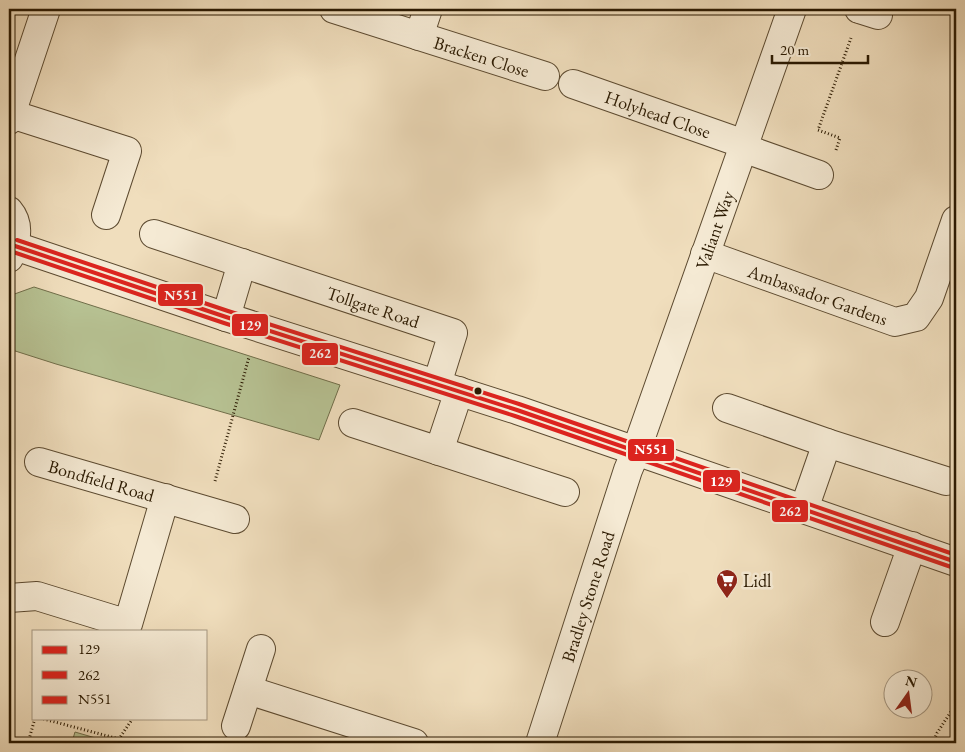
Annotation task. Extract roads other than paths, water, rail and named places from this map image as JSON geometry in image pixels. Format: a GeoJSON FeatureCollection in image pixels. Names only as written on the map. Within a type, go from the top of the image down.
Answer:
{"type":"FeatureCollection","features":[{"type":"Feature","properties":{"kind":"street"},"geometry":{"type":"LineString","coordinates":[[46,9],[10,117],[127,151],[106,215]]}},
{"type":"Feature","properties":{"kind":"street","name":"Bracken Close"},"geometry":{"type":"LineString","coordinates":[[334,9],[545,76]]}},
{"type":"Feature","properties":{"kind":"street","name":"Bracken Close"},"geometry":{"type":"LineString","coordinates":[[419,36],[428,9]]}},
{"type":"Feature","properties":{"kind":"street","name":"Valiant Way"},"geometry":{"type":"LineString","coordinates":[[636,451],[792,9]]}},
{"type":"Feature","properties":{"kind":"street","name":"Holyhead Close"},"geometry":{"type":"LineString","coordinates":[[573,84],[819,175]]}},
{"type":"Feature","properties":{"kind":"street"},"geometry":{"type":"LineString","coordinates":[[9,211],[17,230],[12,252],[226,317],[448,388],[956,562]]}},
{"type":"Feature","properties":{"kind":"street","name":"Ambassador Gardens"},"geometry":{"type":"LineString","coordinates":[[705,254],[895,322],[916,317],[930,298],[956,220]]}},
{"type":"Feature","properties":{"kind":"street","name":"Tollgate Road"},"geometry":{"type":"LineString","coordinates":[[154,234],[453,333],[448,388]]}},
{"type":"Feature","properties":{"kind":"street"},"geometry":{"type":"LineString","coordinates":[[226,317],[242,263]]}},
{"type":"Feature","properties":{"kind":"street"},"geometry":{"type":"LineString","coordinates":[[439,451],[448,388]]}},
{"type":"Feature","properties":{"kind":"street"},"geometry":{"type":"LineString","coordinates":[[727,408],[946,481]]}},
{"type":"Feature","properties":{"kind":"street"},"geometry":{"type":"LineString","coordinates":[[353,423],[565,492]]}},
{"type":"Feature","properties":{"kind":"street"},"geometry":{"type":"LineString","coordinates":[[804,509],[827,442]]}},
{"type":"Feature","properties":{"kind":"street","name":"Bradley Stone Road"},"geometry":{"type":"LineString","coordinates":[[540,743],[628,470],[636,451]]}},
{"type":"Feature","properties":{"kind":"street","name":"Bondfield Road"},"geometry":{"type":"LineString","coordinates":[[39,462],[235,519]]}},
{"type":"Feature","properties":{"kind":"street","name":"Bondfield Road"},"geometry":{"type":"LineString","coordinates":[[9,598],[37,596],[128,624],[165,498]]}},
{"type":"Feature","properties":{"kind":"street"},"geometry":{"type":"LineString","coordinates":[[885,622],[912,546]]}},
{"type":"Feature","properties":{"kind":"street"},"geometry":{"type":"LineString","coordinates":[[236,726],[261,649]]}},
{"type":"Feature","properties":{"kind":"street"},"geometry":{"type":"LineString","coordinates":[[248,690],[414,743]]}},
{"type":"Feature","properties":{"kind":"place","name":"Lidl"},"geometry":{"type":"Point","coordinates":[727,599]}}]}
